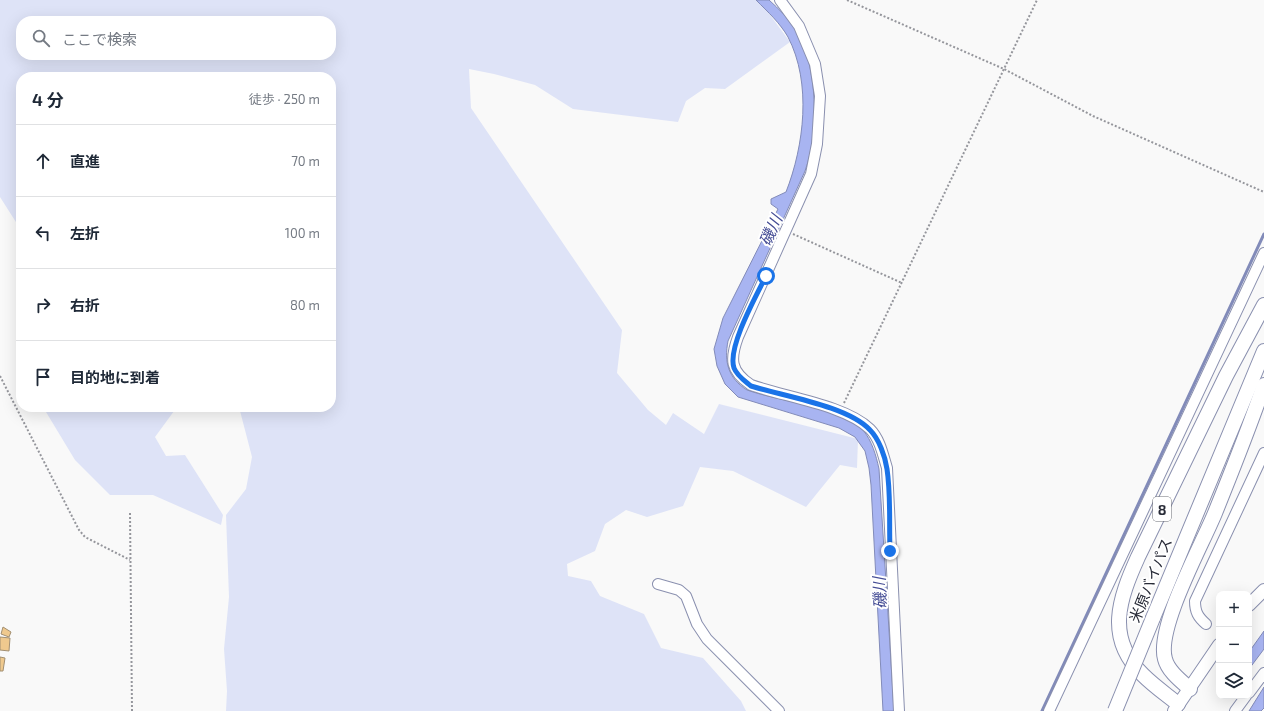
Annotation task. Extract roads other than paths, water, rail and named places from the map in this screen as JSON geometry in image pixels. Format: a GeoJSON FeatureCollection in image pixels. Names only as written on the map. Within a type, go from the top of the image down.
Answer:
{"type":"FeatureCollection","features":[{"type":"Feature","properties":{"kind":"highway","name":"8"},"geometry":{"type":"LineString","coordinates":[[1176,708],[1142,674],[1126,651],[1120,635],[1118,620],[1120,604],[1126,583],[1138,557],[1226,376],[1264,305]]}},
{"type":"Feature","properties":{"kind":"highway","name":"米原バイパス"},"geometry":{"type":"LineString","coordinates":[[1115,711],[1264,351]]}},
{"type":"Feature","properties":{"kind":"highway"},"geometry":{"type":"LineString","coordinates":[[1190,689],[1168,667],[1164,658],[1164,644],[1167,629],[1181,591],[1241,448],[1264,385]]}},
{"type":"Feature","properties":{"kind":"main road"},"geometry":{"type":"LineString","coordinates":[[1252,602],[1264,590]]}},
{"type":"Feature","properties":{"kind":"main road"},"geometry":{"type":"LineString","coordinates":[[1176,708],[1216,650]]}},
{"type":"Feature","properties":{"kind":"street"},"geometry":{"type":"LineString","coordinates":[[780,0],[799,26],[808,45],[814,64],[820,96],[817,144],[811,174],[732,352],[734,368],[742,379],[751,386],[840,411],[857,419],[870,429],[877,438],[887,468],[899,711]]}},
{"type":"Feature","properties":{"kind":"street"},"geometry":{"type":"LineString","coordinates":[[1049,711],[1264,253]]}},
{"type":"Feature","properties":{"kind":"street"},"geometry":{"type":"LineString","coordinates":[[1206,624],[1198,618],[1195,609],[1195,601],[1264,453]]}},
{"type":"Feature","properties":{"kind":"street"},"geometry":{"type":"LineString","coordinates":[[658,584],[679,590],[686,596],[697,624],[707,639],[780,711]]}},
{"type":"Feature","properties":{"kind":"street"},"geometry":{"type":"LineString","coordinates":[[1252,689],[1264,673]]}},
{"type":"Feature","properties":{"kind":"street"},"geometry":{"type":"LineString","coordinates":[[1235,711],[1244,699]]}},
{"type":"Feature","properties":{"kind":"water","name":"磯川"},"geometry":{"type":"Polygon","coordinates":[[[756,0],[769,0],[773,3],[784,14],[796,30],[803,45],[809,61],[812,80],[814,99],[813,138],[805,171],[728,341],[727,363],[735,380],[747,390],[842,416],[863,430],[871,443],[879,469],[894,711],[883,711],[871,485],[865,451],[855,437],[839,428],[738,397],[725,384],[717,366],[714,349],[723,318],[778,209],[771,204],[771,199],[786,192],[797,155],[801,135],[803,94],[796,55],[788,37],[781,27],[756,0]]]}},
{"type":"Feature","properties":{"kind":"water"},"geometry":{"type":"Polygon","coordinates":[[[1264,631],[1264,649],[1252,665],[1252,648],[1264,631]]]}},
{"type":"Feature","properties":{"kind":"water"},"geometry":{"type":"Polygon","coordinates":[[[1264,687],[1264,708],[1261,711],[1249,711],[1264,687]]]}},
{"type":"Feature","properties":{"kind":"waterway"},"geometry":{"type":"LineString","coordinates":[[1042,711],[1264,234]]}}]}
